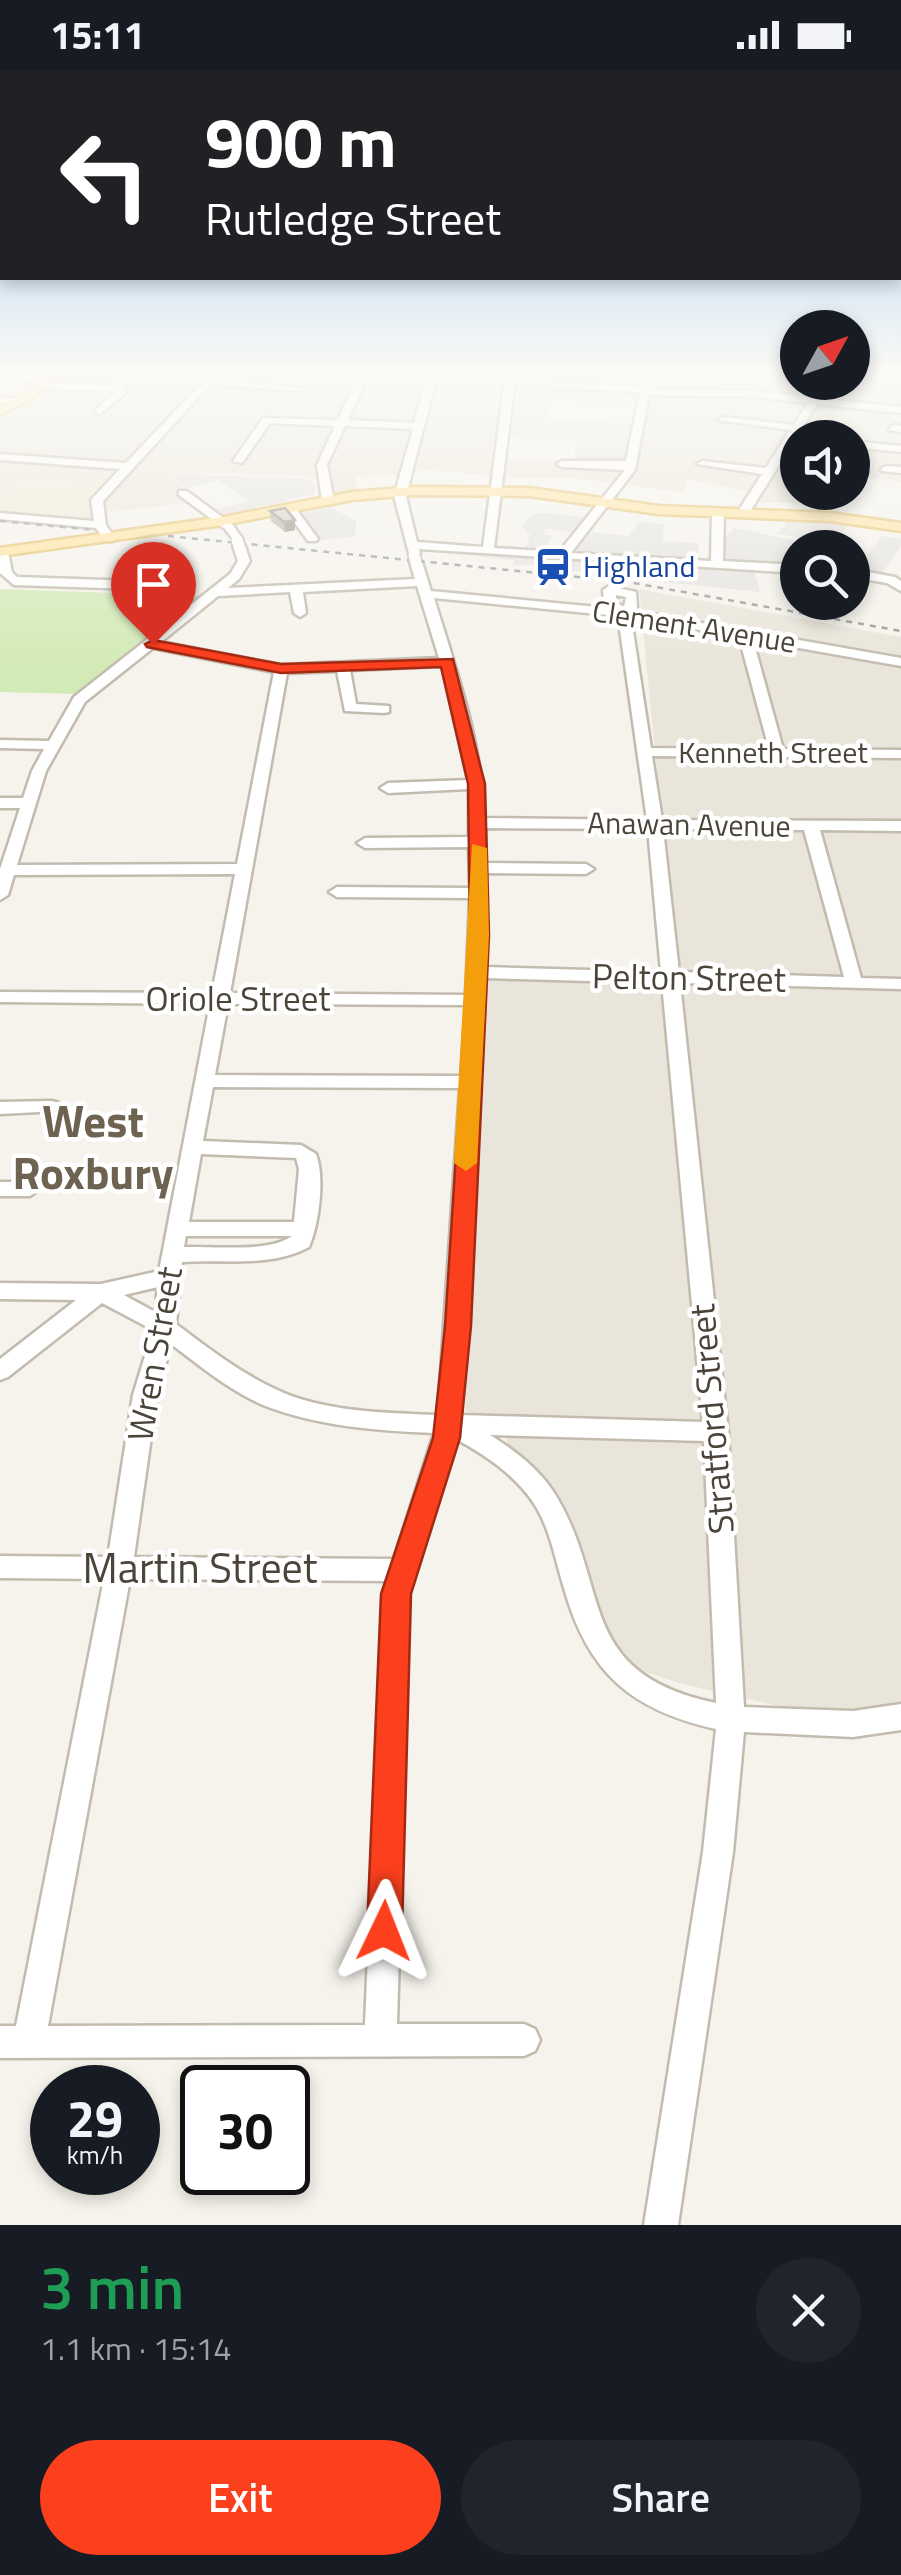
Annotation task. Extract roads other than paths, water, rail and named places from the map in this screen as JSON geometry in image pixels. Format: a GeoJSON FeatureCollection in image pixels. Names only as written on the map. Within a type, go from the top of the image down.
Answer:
{"type":"FeatureCollection","features":[{"type":"Feature","properties":{"kind":"main road"},"geometry":{"type":"LineString","coordinates":[[1,552],[109,539],[328,500],[402,491],[495,491],[718,513],[837,517],[901,526]]}},
{"type":"Feature","properties":{"kind":"street"},"geometry":{"type":"LineString","coordinates":[[50,476],[53,473]]}},
{"type":"Feature","properties":{"kind":"street"},"geometry":{"type":"LineString","coordinates":[[109,539],[100,524],[97,500],[124,473]]}},
{"type":"Feature","properties":{"kind":"street"},"geometry":{"type":"LineString","coordinates":[[322,473],[328,500]]}},
{"type":"Feature","properties":{"kind":"street"},"geometry":{"type":"LineString","coordinates":[[380,2040],[400,1570],[450,1424],[479,893],[476,784],[448,662],[414,554],[402,491],[407,473]]}},
{"type":"Feature","properties":{"kind":"street"},"geometry":{"type":"LineString","coordinates":[[488,551],[497,473]]}},
{"type":"Feature","properties":{"kind":"street"},"geometry":{"type":"LineString","coordinates":[[562,556],[625,473]]}},
{"type":"Feature","properties":{"kind":"street"},"geometry":{"type":"LineString","coordinates":[[743,514],[770,473]]}},
{"type":"Feature","properties":{"kind":"street"},"geometry":{"type":"LineString","coordinates":[[0,895],[53,745],[79,700],[153,644],[243,567],[238,543],[223,521],[184,493]]}},
{"type":"Feature","properties":{"kind":"street"},"geometry":{"type":"LineString","coordinates":[[290,508],[312,539]]}},
{"type":"Feature","properties":{"kind":"street"},"geometry":{"type":"LineString","coordinates":[[717,563],[718,513]]}},
{"type":"Feature","properties":{"kind":"street"},"geometry":{"type":"LineString","coordinates":[[0,516],[100,524]]}},
{"type":"Feature","properties":{"kind":"street"},"geometry":{"type":"LineString","coordinates":[[414,554],[488,551],[780,568]]}},
{"type":"Feature","properties":{"kind":"street"},"geometry":{"type":"LineString","coordinates":[[1,552],[6,574],[14,581],[165,586]]}},
{"type":"Feature","properties":{"kind":"street"},"geometry":{"type":"LineString","coordinates":[[870,578],[896,584],[901,564]]}},
{"type":"Feature","properties":{"kind":"street","name":"Clement Avenue"},"geometry":{"type":"LineString","coordinates":[[217,592],[424,588],[624,613],[901,662]]}},
{"type":"Feature","properties":{"kind":"street"},"geometry":{"type":"LineString","coordinates":[[296,589],[300,612]]}},
{"type":"Feature","properties":{"kind":"street"},"geometry":{"type":"LineString","coordinates":[[264,591],[269,608]]}},
{"type":"Feature","properties":{"kind":"street","name":"Stratford Street"},"geometry":{"type":"LineString","coordinates":[[624,613],[655,824],[716,1432],[730,1720],[718,1852],[661,2225]]}},
{"type":"Feature","properties":{"kind":"street"},"geometry":{"type":"LineString","coordinates":[[745,635],[778,753]]}},
{"type":"Feature","properties":{"kind":"street"},"geometry":{"type":"LineString","coordinates":[[153,644],[281,669],[448,662]]}},
{"type":"Feature","properties":{"kind":"street"},"geometry":{"type":"LineString","coordinates":[[343,666],[350,708],[384,709]]}},
{"type":"Feature","properties":{"kind":"street","name":"Wren Street"},"geometry":{"type":"LineString","coordinates":[[15,2041],[120,1569],[145,1395],[165,1327],[171,1266],[281,669]]}},
{"type":"Feature","properties":{"kind":"street"},"geometry":{"type":"LineString","coordinates":[[0,744],[53,745]]}},
{"type":"Feature","properties":{"kind":"street","name":"Kenneth Street"},"geometry":{"type":"LineString","coordinates":[[644,752],[901,754]]}},
{"type":"Feature","properties":{"kind":"street"},"geometry":{"type":"LineString","coordinates":[[388,788],[476,784]]}},
{"type":"Feature","properties":{"kind":"street"},"geometry":{"type":"LineString","coordinates":[[0,802],[30,803]]}},
{"type":"Feature","properties":{"kind":"street","name":"Anawan Avenue"},"geometry":{"type":"LineString","coordinates":[[365,842],[655,824],[901,826]]}},
{"type":"Feature","properties":{"kind":"street"},"geometry":{"type":"LineString","coordinates":[[811,826],[854,983]]}},
{"type":"Feature","properties":{"kind":"street"},"geometry":{"type":"LineString","coordinates":[[479,868],[586,869]]}},
{"type":"Feature","properties":{"kind":"street"},"geometry":{"type":"LineString","coordinates":[[9,870],[245,869]]}},
{"type":"Feature","properties":{"kind":"street"},"geometry":{"type":"LineString","coordinates":[[337,892],[479,893]]}},
{"type":"Feature","properties":{"kind":"street","name":"Pelton Street"},"geometry":{"type":"LineString","coordinates":[[477,972],[901,984]]}},
{"type":"Feature","properties":{"kind":"street","name":"Oriole Street"},"geometry":{"type":"LineString","coordinates":[[0,998],[475,1000]]}},
{"type":"Feature","properties":{"kind":"street"},"geometry":{"type":"LineString","coordinates":[[207,1080],[470,1082]]}},
{"type":"Feature","properties":{"kind":"street"},"geometry":{"type":"LineString","coordinates":[[0,1108],[52,1107]]}},
{"type":"Feature","properties":{"kind":"street"},"geometry":{"type":"LineString","coordinates":[[0,1370],[101,1292],[209,1250],[286,1250],[300,1242],[310,1179],[308,1158],[301,1152],[194,1148]]}},
{"type":"Feature","properties":{"kind":"street"},"geometry":{"type":"LineString","coordinates":[[0,1189],[30,1189]]}},
{"type":"Feature","properties":{"kind":"street"},"geometry":{"type":"LineString","coordinates":[[178,1229],[304,1229]]}},
{"type":"Feature","properties":{"kind":"street"},"geometry":{"type":"LineString","coordinates":[[0,1291],[101,1292],[165,1327],[199,1357],[271,1398],[363,1420],[716,1432]]}},
{"type":"Feature","properties":{"kind":"street"},"geometry":{"type":"LineString","coordinates":[[450,1424],[521,1470],[550,1509],[587,1621],[603,1652],[628,1679],[676,1709],[730,1720],[848,1726],[901,1717]]}},
{"type":"Feature","properties":{"kind":"street","name":"Martin Street"},"geometry":{"type":"LineString","coordinates":[[0,1567],[400,1570]]}},
{"type":"Feature","properties":{"kind":"street"},"geometry":{"type":"LineString","coordinates":[[15,2041],[272,2044],[524,2040]]}},
{"type":"Feature","properties":{"kind":"railway"},"geometry":{"type":"LineString","coordinates":[[0,521],[94,530]]}},
{"type":"Feature","properties":{"kind":"railway"},"geometry":{"type":"LineString","coordinates":[[168,536],[628,582],[901,631]]}},
{"type":"Feature","properties":{"kind":"place","name":"Highland"},"geometry":{"type":"Point","coordinates":[553,567]}},
{"type":"Feature","properties":{"kind":"district","name":"West Roxbury"},"geometry":{"type":"Point","coordinates":[93,1147]}}]}
